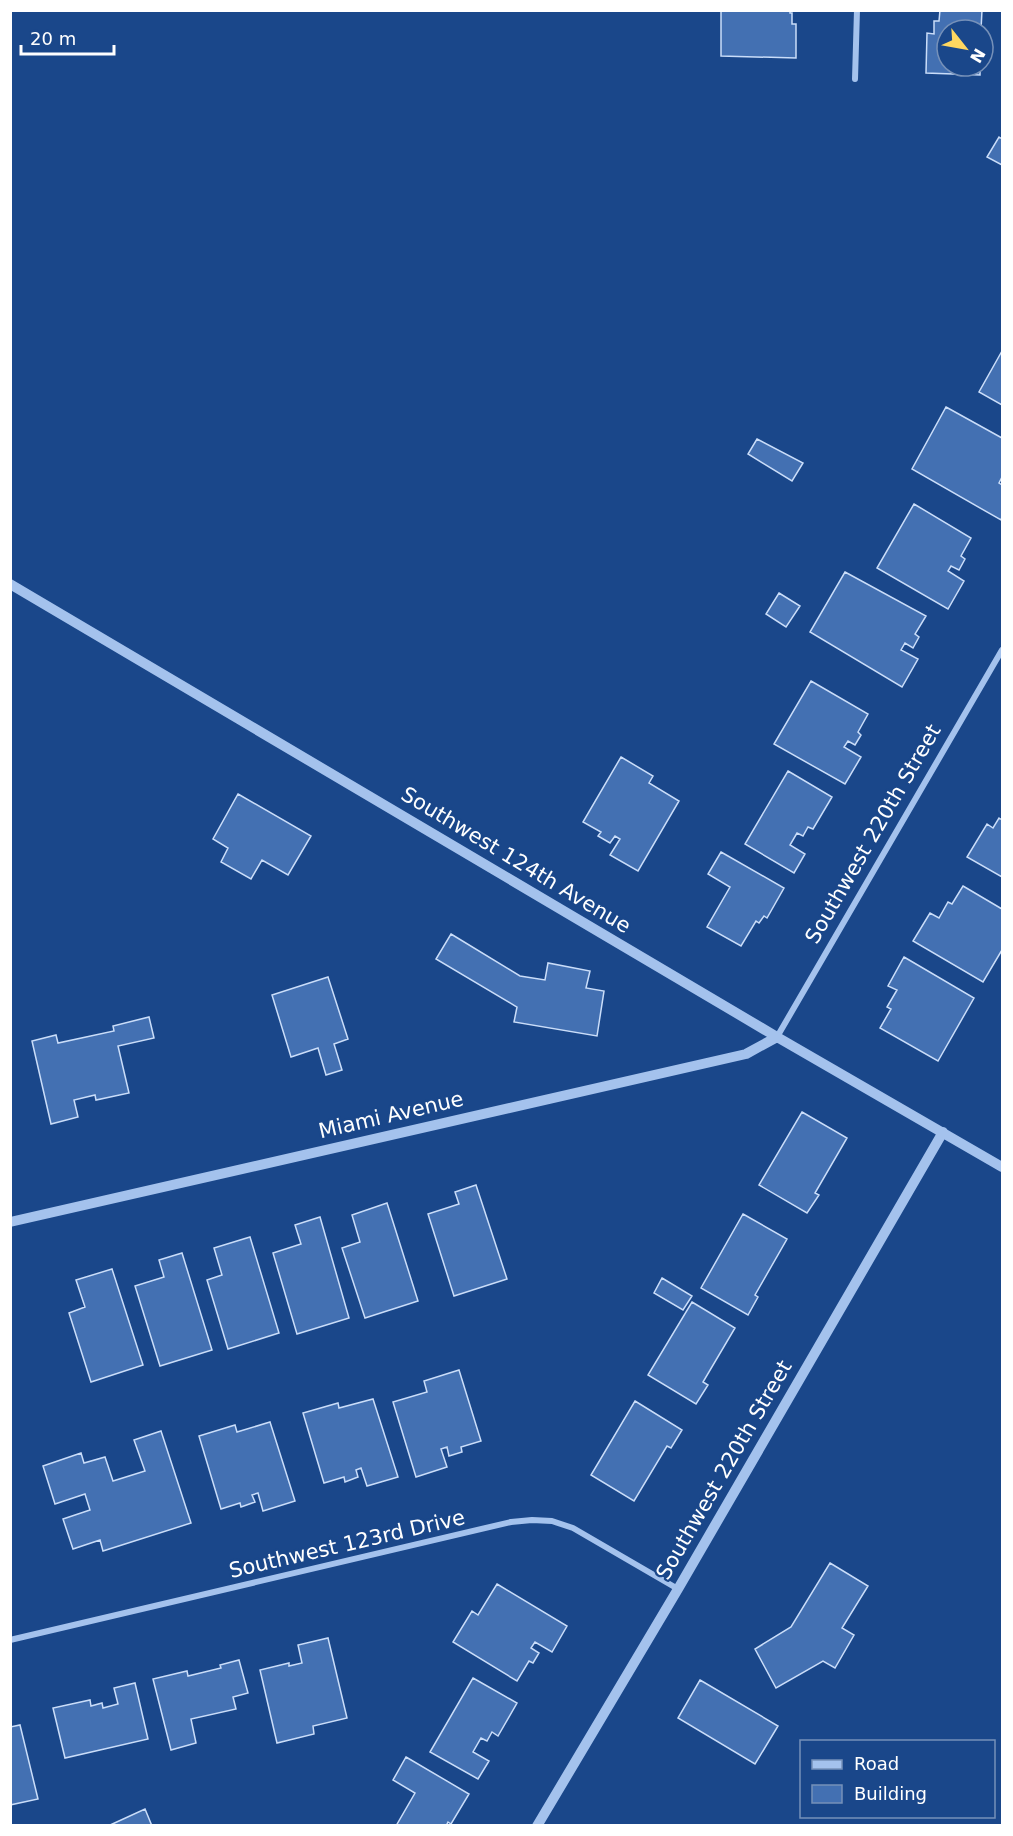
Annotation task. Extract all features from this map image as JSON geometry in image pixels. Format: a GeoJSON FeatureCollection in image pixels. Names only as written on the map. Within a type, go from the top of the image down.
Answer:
{"type":"FeatureCollection","features":[{"type":"Feature","properties":{"kind":"street"},"geometry":{"type":"LineString","coordinates":[[855,79],[857,10]]}},
{"type":"Feature","properties":{"kind":"street","name":"Southwest 124th Avenue"},"geometry":{"type":"LineString","coordinates":[[10,584],[777,1037],[1002,1167]]}},
{"type":"Feature","properties":{"kind":"street","name":"Southwest 220th Street"},"geometry":{"type":"LineString","coordinates":[[777,1037],[1002,650]]}},
{"type":"Feature","properties":{"kind":"street","name":"Miami Avenue"},"geometry":{"type":"LineString","coordinates":[[10,1222],[746,1054],[777,1037]]}},
{"type":"Feature","properties":{"kind":"street","name":"Southwest 220th Street"},"geometry":{"type":"LineString","coordinates":[[537,1826],[943,1132]]}},
{"type":"Feature","properties":{"kind":"street","name":"Southwest 123rd Drive"},"geometry":{"type":"LineString","coordinates":[[10,1640],[499,1525],[532,1520],[552,1521],[573,1528],[678,1588]]}},
{"type":"Feature","properties":{"kind":"building"},"geometry":{"type":"Polygon","coordinates":[[[721,10],[790,10],[792,24],[796,24],[796,58],[721,56],[721,10]]]}},
{"type":"Feature","properties":{"kind":"building"},"geometry":{"type":"Polygon","coordinates":[[[940,10],[982,10],[982,18],[939,18],[940,10]]]}},
{"type":"Feature","properties":{"kind":"building"},"geometry":{"type":"Polygon","coordinates":[[[934,21],[935,73],[926,73],[927,33],[934,34],[934,21]]]}},
{"type":"Feature","properties":{"kind":"building"},"geometry":{"type":"Polygon","coordinates":[[[999,137],[1002,139],[1002,165],[987,157],[999,137]]]}},
{"type":"Feature","properties":{"kind":"building"},"geometry":{"type":"Polygon","coordinates":[[[1002,351],[1002,405],[979,392],[1002,351]]]}},
{"type":"Feature","properties":{"kind":"building"},"geometry":{"type":"Polygon","coordinates":[[[946,407],[1002,438],[1002,477],[999,483],[1002,485],[1001,520],[912,469],[946,407]]]}},
{"type":"Feature","properties":{"kind":"building"},"geometry":{"type":"Polygon","coordinates":[[[757,439],[803,463],[792,481],[748,454],[757,439]]]}},
{"type":"Feature","properties":{"kind":"building"},"geometry":{"type":"Polygon","coordinates":[[[914,504],[971,538],[961,556],[965,559],[959,570],[951,566],[948,571],[964,581],[948,609],[877,568],[914,504]]]}},
{"type":"Feature","properties":{"kind":"building"},"geometry":{"type":"Polygon","coordinates":[[[845,572],[926,616],[915,634],[919,637],[913,648],[905,643],[901,650],[918,659],[902,687],[810,632],[845,572]]]}},
{"type":"Feature","properties":{"kind":"building"},"geometry":{"type":"Polygon","coordinates":[[[779,593],[800,606],[786,627],[766,614],[779,593]]]}},
{"type":"Feature","properties":{"kind":"building"},"geometry":{"type":"Polygon","coordinates":[[[811,681],[868,714],[858,732],[861,735],[855,745],[848,741],[844,747],[861,757],[845,784],[774,744],[811,681]]]}},
{"type":"Feature","properties":{"kind":"building"},"geometry":{"type":"Polygon","coordinates":[[[621,757],[653,776],[649,783],[679,801],[638,871],[610,855],[620,839],[615,836],[610,843],[598,836],[601,832],[583,822],[621,757]]]}},
{"type":"Feature","properties":{"kind":"building"},"geometry":{"type":"Polygon","coordinates":[[[788,771],[832,797],[813,829],[808,827],[803,836],[797,833],[790,845],[805,854],[794,873],[745,844],[788,771]]]}},
{"type":"Feature","properties":{"kind":"building"},"geometry":{"type":"Polygon","coordinates":[[[238,794],[311,836],[288,875],[262,860],[251,879],[221,862],[228,848],[213,839],[238,794]]]}},
{"type":"Feature","properties":{"kind":"building"},"geometry":{"type":"Polygon","coordinates":[[[999,818],[1002,820],[1002,877],[967,857],[987,824],[993,828],[999,818]]]}},
{"type":"Feature","properties":{"kind":"building"},"geometry":{"type":"Polygon","coordinates":[[[721,852],[784,888],[767,918],[764,916],[759,923],[756,921],[741,946],[707,927],[730,887],[708,874],[721,852]]]}},
{"type":"Feature","properties":{"kind":"building"},"geometry":{"type":"Polygon","coordinates":[[[963,886],[1002,909],[1002,950],[983,982],[913,941],[930,913],[939,918],[948,902],[952,904],[963,886]]]}},
{"type":"Feature","properties":{"kind":"building"},"geometry":{"type":"Polygon","coordinates":[[[451,934],[520,976],[545,980],[548,963],[590,971],[586,988],[604,991],[597,1036],[514,1022],[517,1007],[436,959],[451,934]]]}},
{"type":"Feature","properties":{"kind":"building"},"geometry":{"type":"Polygon","coordinates":[[[904,957],[974,998],[938,1061],[880,1028],[891,1009],[887,1007],[897,990],[888,986],[904,957]]]}},
{"type":"Feature","properties":{"kind":"building"},"geometry":{"type":"Polygon","coordinates":[[[328,977],[348,1039],[334,1044],[342,1070],[326,1075],[318,1048],[291,1057],[272,995],[328,977]]]}},
{"type":"Feature","properties":{"kind":"building"},"geometry":{"type":"Polygon","coordinates":[[[149,1017],[154,1038],[118,1046],[129,1093],[96,1100],[95,1095],[74,1100],[78,1117],[51,1124],[32,1041],[56,1035],[58,1043],[114,1031],[113,1026],[149,1017]]]}},
{"type":"Feature","properties":{"kind":"building"},"geometry":{"type":"Polygon","coordinates":[[[802,1112],[847,1138],[815,1193],[819,1195],[807,1213],[759,1185],[802,1112]]]}},
{"type":"Feature","properties":{"kind":"building"},"geometry":{"type":"Polygon","coordinates":[[[476,1185],[507,1279],[454,1296],[428,1214],[459,1204],[455,1192],[476,1185]]]}},
{"type":"Feature","properties":{"kind":"building"},"geometry":{"type":"Polygon","coordinates":[[[387,1203],[418,1301],[365,1318],[342,1248],[360,1242],[352,1215],[387,1203]]]}},
{"type":"Feature","properties":{"kind":"building"},"geometry":{"type":"Polygon","coordinates":[[[743,1214],[787,1239],[755,1295],[758,1297],[748,1315],[701,1288],[743,1214]]]}},
{"type":"Feature","properties":{"kind":"building"},"geometry":{"type":"Polygon","coordinates":[[[320,1217],[349,1318],[297,1334],[273,1253],[301,1244],[295,1225],[320,1217]]]}},
{"type":"Feature","properties":{"kind":"building"},"geometry":{"type":"Polygon","coordinates":[[[250,1237],[279,1333],[228,1349],[207,1280],[222,1275],[214,1248],[250,1237]]]}},
{"type":"Feature","properties":{"kind":"building"},"geometry":{"type":"Polygon","coordinates":[[[182,1253],[212,1350],[160,1366],[135,1286],[164,1277],[159,1260],[182,1253]]]}},
{"type":"Feature","properties":{"kind":"building"},"geometry":{"type":"Polygon","coordinates":[[[112,1269],[143,1365],[91,1382],[69,1313],[85,1307],[76,1280],[112,1269]]]}},
{"type":"Feature","properties":{"kind":"building"},"geometry":{"type":"Polygon","coordinates":[[[662,1278],[692,1296],[683,1310],[654,1293],[662,1278]]]}},
{"type":"Feature","properties":{"kind":"building"},"geometry":{"type":"Polygon","coordinates":[[[692,1302],[735,1328],[703,1382],[708,1385],[696,1404],[648,1375],[692,1302]]]}},
{"type":"Feature","properties":{"kind":"building"},"geometry":{"type":"Polygon","coordinates":[[[459,1370],[481,1441],[461,1447],[462,1452],[449,1456],[447,1447],[441,1449],[447,1467],[416,1477],[393,1402],[427,1392],[424,1381],[459,1370]]]}},
{"type":"Feature","properties":{"kind":"building"},"geometry":{"type":"Polygon","coordinates":[[[373,1399],[398,1477],[367,1486],[361,1468],[356,1470],[358,1477],[345,1482],[344,1477],[324,1483],[303,1413],[338,1403],[339,1408],[373,1399]]]}},
{"type":"Feature","properties":{"kind":"building"},"geometry":{"type":"Polygon","coordinates":[[[635,1401],[682,1430],[671,1448],[667,1446],[634,1501],[591,1475],[635,1401]]]}},
{"type":"Feature","properties":{"kind":"building"},"geometry":{"type":"Polygon","coordinates":[[[270,1422],[295,1501],[263,1511],[258,1493],[252,1495],[255,1502],[241,1507],[240,1503],[221,1509],[199,1436],[235,1425],[237,1432],[270,1422]]]}},
{"type":"Feature","properties":{"kind":"building"},"geometry":{"type":"Polygon","coordinates":[[[161,1431],[191,1523],[103,1551],[100,1540],[73,1549],[63,1519],[90,1510],[85,1494],[55,1504],[43,1466],[81,1453],[84,1463],[105,1457],[113,1481],[145,1471],[134,1440],[161,1431]]]}},
{"type":"Feature","properties":{"kind":"building"},"geometry":{"type":"Polygon","coordinates":[[[830,1563],[868,1586],[842,1628],[854,1635],[835,1668],[823,1661],[776,1688],[755,1649],[791,1627],[830,1563]]]}},
{"type":"Feature","properties":{"kind":"building"},"geometry":{"type":"Polygon","coordinates":[[[497,1584],[567,1626],[552,1652],[535,1642],[531,1648],[539,1653],[533,1663],[529,1661],[517,1681],[453,1642],[472,1611],[478,1615],[497,1584]]]}},
{"type":"Feature","properties":{"kind":"building"},"geometry":{"type":"Polygon","coordinates":[[[328,1638],[347,1718],[313,1726],[314,1734],[277,1743],[260,1670],[289,1663],[289,1666],[302,1663],[298,1645],[328,1638]]]}},
{"type":"Feature","properties":{"kind":"building"},"geometry":{"type":"Polygon","coordinates":[[[239,1660],[248,1693],[233,1697],[236,1709],[191,1719],[196,1743],[171,1750],[153,1679],[187,1671],[188,1676],[221,1668],[220,1665],[239,1660]]]}},
{"type":"Feature","properties":{"kind":"building"},"geometry":{"type":"Polygon","coordinates":[[[473,1678],[517,1703],[498,1736],[492,1732],[487,1741],[481,1738],[473,1752],[489,1761],[478,1779],[430,1752],[473,1678]]]}},
{"type":"Feature","properties":{"kind":"building"},"geometry":{"type":"Polygon","coordinates":[[[700,1680],[778,1726],[755,1764],[678,1718],[700,1680]]]}},
{"type":"Feature","properties":{"kind":"building"},"geometry":{"type":"Polygon","coordinates":[[[135,1683],[148,1739],[65,1758],[53,1708],[90,1700],[91,1706],[102,1703],[103,1708],[118,1704],[114,1688],[135,1683]]]}},
{"type":"Feature","properties":{"kind":"building"},"geometry":{"type":"Polygon","coordinates":[[[20,1725],[38,1799],[10,1805],[10,1727],[20,1725]]]}},
{"type":"Feature","properties":{"kind":"building"},"geometry":{"type":"Polygon","coordinates":[[[406,1757],[469,1794],[451,1824],[448,1822],[446,1826],[396,1826],[415,1793],[393,1780],[406,1757]]]}},
{"type":"Feature","properties":{"kind":"building"},"geometry":{"type":"Polygon","coordinates":[[[145,1809],[152,1826],[108,1826],[145,1809]]]}}]}
